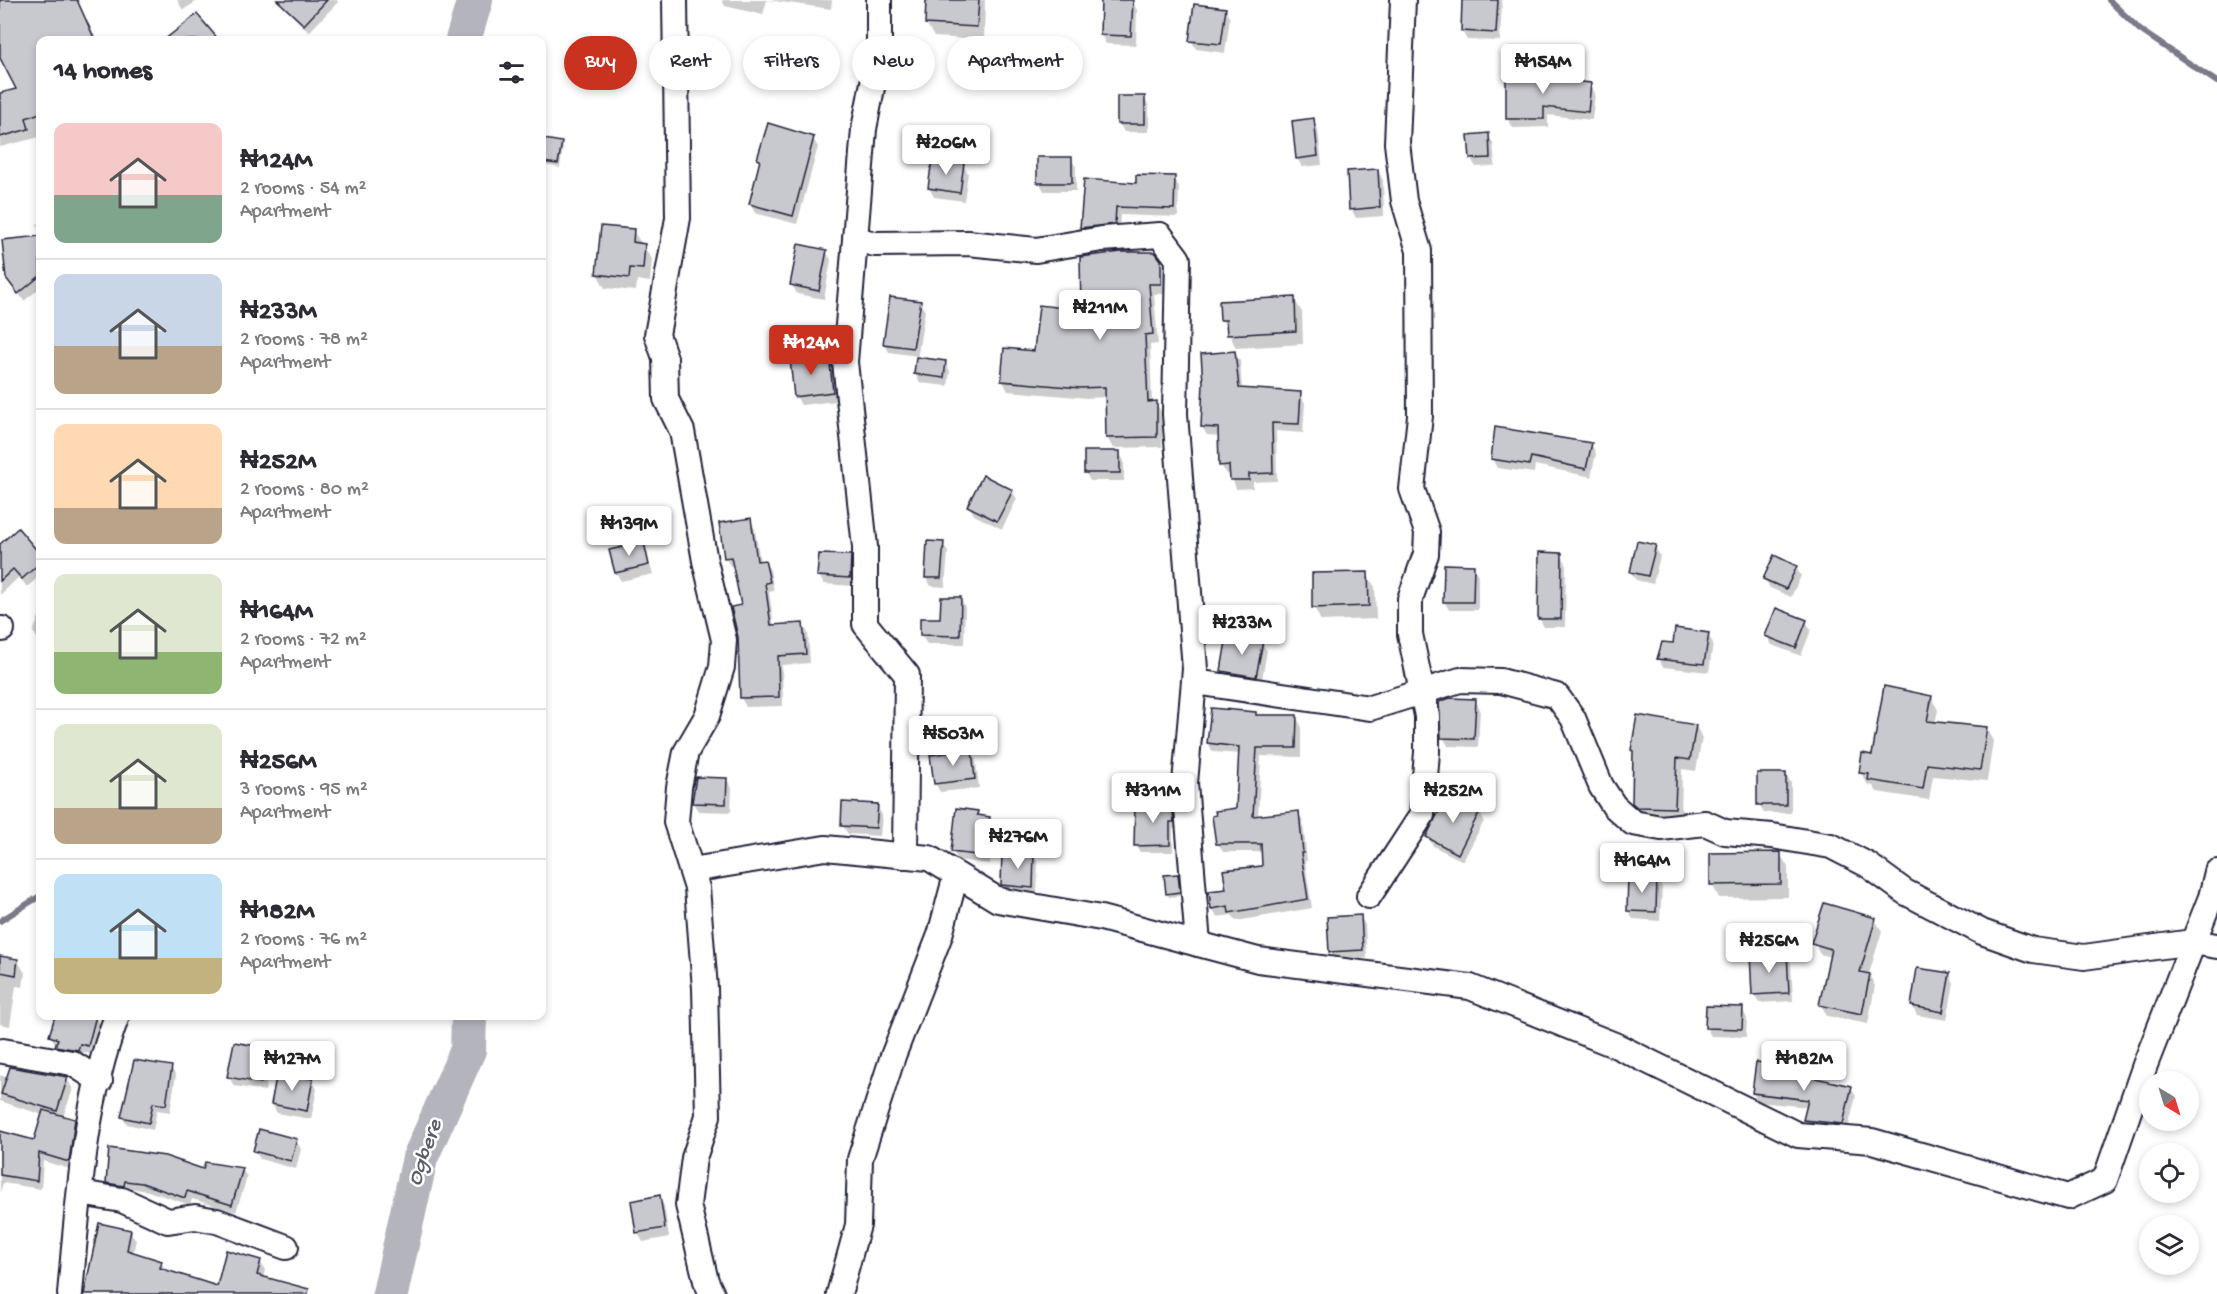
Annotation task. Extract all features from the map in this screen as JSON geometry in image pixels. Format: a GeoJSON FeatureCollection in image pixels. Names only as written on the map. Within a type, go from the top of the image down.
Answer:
{"type":"FeatureCollection","features":[{"type":"Feature","properties":{"kind":"street"},"geometry":{"type":"LineString","coordinates":[[675,0],[678,218],[657,335],[665,358],[666,399],[682,431],[705,561],[724,640],[722,667],[707,716],[686,752],[679,787],[676,822],[697,888],[705,988],[708,1116],[694,1158],[688,1205],[706,1281],[712,1294]]}},
{"type":"Feature","properties":{"kind":"street"},"geometry":{"type":"LineString","coordinates":[[879,0],[879,52],[864,129],[845,362],[865,547],[865,624],[907,675],[905,855]]}},
{"type":"Feature","properties":{"kind":"street"},"geometry":{"type":"LineString","coordinates":[[1369,896],[1422,815],[1427,752],[1427,716],[1410,634],[1410,599],[1426,554],[1427,532],[1412,489],[1420,416],[1419,251],[1404,201],[1397,143],[1403,0]]}},
{"type":"Feature","properties":{"kind":"street"},"geometry":{"type":"LineString","coordinates":[[855,239],[875,244],[968,243],[1035,250],[1102,239],[1160,235],[1170,245],[1178,259],[1175,414],[1195,682],[1185,783],[1198,944]]}},
{"type":"Feature","properties":{"kind":"street"},"geometry":{"type":"LineString","coordinates":[[1195,682],[1370,708],[1460,680],[1501,681],[1557,696],[1573,718],[1601,786],[1614,806],[1633,824],[1661,828],[1705,823],[1725,832],[1772,836],[1831,846],[1868,865],[1905,892],[1982,932],[2033,950],[2084,957],[2192,942],[2217,946]]}},
{"type":"Feature","properties":{"kind":"street"},"geometry":{"type":"LineString","coordinates":[[693,870],[825,848],[929,858],[998,900],[1101,918],[1258,960],[1470,987],[1617,1046],[1798,1136],[1872,1141],[2068,1197],[2105,1180],[2192,942],[2211,897],[2217,872]]}},
{"type":"Feature","properties":{"kind":"street"},"geometry":{"type":"LineString","coordinates":[[839,1294],[858,1225],[860,1159],[893,1056],[940,935],[956,874]]}},
{"type":"Feature","properties":{"kind":"street"},"geometry":{"type":"LineString","coordinates":[[70,1294],[86,1139],[116,1020]]}},
{"type":"Feature","properties":{"kind":"street"},"geometry":{"type":"LineString","coordinates":[[3,1052],[72,1063],[100,1081]]}},
{"type":"Feature","properties":{"kind":"street"},"geometry":{"type":"LineString","coordinates":[[80,1193],[122,1200],[168,1221],[195,1217],[217,1221],[286,1247]]}},
{"type":"Feature","properties":{"kind":"building"},"geometry":{"type":"Polygon","coordinates":[[[0,0],[77,0],[93,36],[36,36],[36,114],[26,118],[29,129],[0,137],[0,93],[16,89],[0,58],[0,0]]]}},
{"type":"Feature","properties":{"kind":"building"},"geometry":{"type":"Polygon","coordinates":[[[277,0],[327,0],[304,25],[277,0]]]}},
{"type":"Feature","properties":{"kind":"building"},"geometry":{"type":"Polygon","coordinates":[[[926,0],[979,0],[977,27],[925,24],[926,0]]]}},
{"type":"Feature","properties":{"kind":"building"},"geometry":{"type":"Polygon","coordinates":[[[1101,0],[1133,0],[1131,36],[1100,35],[1101,0]]]}},
{"type":"Feature","properties":{"kind":"building"},"geometry":{"type":"Polygon","coordinates":[[[1462,0],[1498,0],[1496,33],[1461,31],[1462,0]]]}},
{"type":"Feature","properties":{"kind":"building"},"geometry":{"type":"Polygon","coordinates":[[[1194,4],[1226,8],[1221,44],[1189,41],[1194,4]]]}},
{"type":"Feature","properties":{"kind":"building"},"geometry":{"type":"Polygon","coordinates":[[[197,14],[216,36],[169,36],[197,14]]]}},
{"type":"Feature","properties":{"kind":"building"},"geometry":{"type":"Polygon","coordinates":[[[1506,72],[1544,72],[1544,78],[1591,83],[1588,112],[1544,107],[1544,119],[1506,119],[1506,72]]]}},
{"type":"Feature","properties":{"kind":"building"},"geometry":{"type":"Polygon","coordinates":[[[1117,96],[1145,96],[1145,124],[1117,124],[1117,96]]]}},
{"type":"Feature","properties":{"kind":"building"},"geometry":{"type":"Polygon","coordinates":[[[1314,118],[1318,156],[1296,159],[1292,121],[1314,118]]]}},
{"type":"Feature","properties":{"kind":"building"},"geometry":{"type":"Polygon","coordinates":[[[768,123],[814,137],[793,216],[749,204],[760,160],[757,159],[768,123]]]}},
{"type":"Feature","properties":{"kind":"building"},"geometry":{"type":"Polygon","coordinates":[[[1489,133],[1490,158],[1470,159],[1468,135],[1489,133]]]}},
{"type":"Feature","properties":{"kind":"building"},"geometry":{"type":"Polygon","coordinates":[[[546,139],[562,142],[558,164],[546,162],[546,139]]]}},
{"type":"Feature","properties":{"kind":"building"},"geometry":{"type":"Polygon","coordinates":[[[1037,157],[1072,157],[1072,183],[1037,183],[1037,157]]]}},
{"type":"Feature","properties":{"kind":"building"},"geometry":{"type":"Polygon","coordinates":[[[932,159],[964,163],[960,193],[928,188],[932,159]]]}},
{"type":"Feature","properties":{"kind":"building"},"geometry":{"type":"Polygon","coordinates":[[[1378,169],[1380,207],[1349,210],[1347,171],[1378,169]]]}},
{"type":"Feature","properties":{"kind":"building"},"geometry":{"type":"Polygon","coordinates":[[[1136,175],[1175,176],[1174,209],[1116,207],[1115,224],[1080,228],[1084,179],[1136,183],[1136,175]]]}},
{"type":"Feature","properties":{"kind":"building"},"geometry":{"type":"Polygon","coordinates":[[[601,226],[634,229],[633,242],[645,244],[643,269],[630,268],[629,278],[596,274],[601,226]]]}},
{"type":"Feature","properties":{"kind":"building"},"geometry":{"type":"Polygon","coordinates":[[[36,236],[36,279],[18,294],[6,278],[2,240],[36,236]]]}},
{"type":"Feature","properties":{"kind":"building"},"geometry":{"type":"Polygon","coordinates":[[[798,244],[827,250],[819,291],[790,285],[798,244]]]}},
{"type":"Feature","properties":{"kind":"building"},"geometry":{"type":"Polygon","coordinates":[[[1121,252],[1155,252],[1161,260],[1161,284],[1149,284],[1153,334],[1145,335],[1148,402],[1157,401],[1157,437],[1106,438],[1105,387],[1080,388],[1001,381],[1004,348],[1034,351],[1039,305],[1081,310],[1080,257],[1121,252]]]}},
{"type":"Feature","properties":{"kind":"building"},"geometry":{"type":"Polygon","coordinates":[[[890,297],[921,301],[913,348],[883,344],[890,297]]]}},
{"type":"Feature","properties":{"kind":"building"},"geometry":{"type":"Polygon","coordinates":[[[1295,297],[1296,331],[1227,335],[1226,320],[1220,320],[1219,301],[1295,297]]]}},
{"type":"Feature","properties":{"kind":"building"},"geometry":{"type":"Polygon","coordinates":[[[1235,351],[1239,388],[1301,392],[1299,424],[1272,423],[1273,473],[1249,474],[1249,480],[1230,480],[1229,465],[1219,466],[1218,428],[1201,427],[1203,383],[1201,354],[1235,351]]]}},
{"type":"Feature","properties":{"kind":"building"},"geometry":{"type":"Polygon","coordinates":[[[829,355],[833,392],[794,397],[790,359],[829,355]]]}},
{"type":"Feature","properties":{"kind":"building"},"geometry":{"type":"Polygon","coordinates":[[[916,357],[946,361],[944,378],[914,374],[916,357]]]}},
{"type":"Feature","properties":{"kind":"building"},"geometry":{"type":"Polygon","coordinates":[[[1495,427],[1592,443],[1586,469],[1531,457],[1529,465],[1491,459],[1495,427]]]}},
{"type":"Feature","properties":{"kind":"building"},"geometry":{"type":"Polygon","coordinates":[[[1084,451],[1120,451],[1120,473],[1084,473],[1084,451]]]}},
{"type":"Feature","properties":{"kind":"building"},"geometry":{"type":"Polygon","coordinates":[[[983,475],[1013,490],[997,521],[967,506],[983,475]]]}},
{"type":"Feature","properties":{"kind":"building"},"geometry":{"type":"Polygon","coordinates":[[[751,518],[757,561],[765,560],[770,582],[765,583],[771,625],[803,623],[806,654],[778,656],[779,697],[740,698],[738,637],[731,607],[741,605],[731,557],[724,558],[719,523],[751,518]]]}},
{"type":"Feature","properties":{"kind":"building"},"geometry":{"type":"Polygon","coordinates":[[[18,528],[36,549],[36,567],[22,579],[13,569],[0,581],[0,544],[18,528]]]}},
{"type":"Feature","properties":{"kind":"building"},"geometry":{"type":"Polygon","coordinates":[[[927,541],[944,542],[941,578],[925,578],[927,541]]]}},
{"type":"Feature","properties":{"kind":"building"},"geometry":{"type":"Polygon","coordinates":[[[1637,541],[1656,545],[1648,576],[1630,572],[1637,541]]]}},
{"type":"Feature","properties":{"kind":"building"},"geometry":{"type":"Polygon","coordinates":[[[644,542],[649,565],[615,573],[609,550],[644,542]]]}},
{"type":"Feature","properties":{"kind":"building"},"geometry":{"type":"Polygon","coordinates":[[[1539,552],[1562,553],[1561,619],[1538,619],[1539,552]]]}},
{"type":"Feature","properties":{"kind":"building"},"geometry":{"type":"Polygon","coordinates":[[[819,554],[851,555],[850,578],[817,576],[819,554]]]}},
{"type":"Feature","properties":{"kind":"building"},"geometry":{"type":"Polygon","coordinates":[[[1774,555],[1797,566],[1786,589],[1763,579],[1774,555]]]}},
{"type":"Feature","properties":{"kind":"building"},"geometry":{"type":"Polygon","coordinates":[[[1444,564],[1474,565],[1473,602],[1443,602],[1444,564]]]}},
{"type":"Feature","properties":{"kind":"building"},"geometry":{"type":"Polygon","coordinates":[[[1368,572],[1369,606],[1312,608],[1312,573],[1368,572]]]}},
{"type":"Feature","properties":{"kind":"building"},"geometry":{"type":"Polygon","coordinates":[[[941,597],[961,597],[960,636],[920,635],[920,618],[940,618],[941,597]]]}},
{"type":"Feature","properties":{"kind":"building"},"geometry":{"type":"Polygon","coordinates":[[[1776,608],[1807,620],[1796,648],[1765,636],[1776,608]]]}},
{"type":"Feature","properties":{"kind":"building"},"geometry":{"type":"Polygon","coordinates":[[[1675,628],[1709,633],[1704,664],[1657,659],[1662,642],[1673,643],[1675,628]]]}},
{"type":"Feature","properties":{"kind":"building"},"geometry":{"type":"Polygon","coordinates":[[[1227,635],[1263,641],[1256,677],[1221,671],[1227,635]]]}},
{"type":"Feature","properties":{"kind":"building"},"geometry":{"type":"Polygon","coordinates":[[[1884,686],[1932,696],[1927,721],[1987,727],[1980,770],[1927,764],[1923,789],[1868,780],[1869,774],[1859,773],[1862,753],[1872,755],[1884,686]]]}},
{"type":"Feature","properties":{"kind":"building"},"geometry":{"type":"Polygon","coordinates":[[[1450,698],[1476,699],[1474,739],[1441,738],[1439,702],[1450,698]]]}},
{"type":"Feature","properties":{"kind":"building"},"geometry":{"type":"Polygon","coordinates":[[[1211,708],[1256,712],[1256,715],[1297,715],[1296,748],[1257,748],[1253,816],[1299,811],[1303,853],[1301,853],[1308,899],[1229,913],[1228,906],[1211,909],[1209,891],[1226,889],[1223,870],[1262,866],[1261,844],[1216,844],[1212,816],[1216,815],[1215,811],[1236,808],[1239,747],[1207,743],[1211,708]]]}},
{"type":"Feature","properties":{"kind":"building"},"geometry":{"type":"Polygon","coordinates":[[[1637,715],[1696,725],[1690,760],[1677,758],[1675,808],[1637,807],[1632,803],[1633,751],[1631,750],[1637,715]]]}},
{"type":"Feature","properties":{"kind":"building"},"geometry":{"type":"Polygon","coordinates":[[[972,750],[975,779],[934,784],[930,755],[972,750]]]}},
{"type":"Feature","properties":{"kind":"building"},"geometry":{"type":"Polygon","coordinates":[[[1757,773],[1786,773],[1786,805],[1757,805],[1757,773]]]}},
{"type":"Feature","properties":{"kind":"building"},"geometry":{"type":"Polygon","coordinates":[[[696,777],[727,778],[726,804],[692,803],[696,777]]]}},
{"type":"Feature","properties":{"kind":"building"},"geometry":{"type":"Polygon","coordinates":[[[1447,795],[1480,811],[1458,854],[1426,837],[1447,795]]]}},
{"type":"Feature","properties":{"kind":"building"},"geometry":{"type":"Polygon","coordinates":[[[842,802],[878,804],[876,828],[841,826],[842,802]]]}},
{"type":"Feature","properties":{"kind":"building"},"geometry":{"type":"Polygon","coordinates":[[[1135,803],[1172,803],[1174,822],[1170,822],[1170,845],[1134,846],[1135,803]]]}},
{"type":"Feature","properties":{"kind":"building"},"geometry":{"type":"Polygon","coordinates":[[[956,808],[978,811],[977,815],[990,817],[985,856],[951,852],[956,808]]]}},
{"type":"Feature","properties":{"kind":"building"},"geometry":{"type":"Polygon","coordinates":[[[1002,852],[1034,853],[1033,888],[1001,885],[1002,852]]]}},
{"type":"Feature","properties":{"kind":"building"},"geometry":{"type":"Polygon","coordinates":[[[1781,852],[1781,884],[1710,885],[1710,853],[1781,852]]]}},
{"type":"Feature","properties":{"kind":"building"},"geometry":{"type":"Polygon","coordinates":[[[1178,874],[1180,892],[1166,894],[1164,875],[1178,874]]]}},
{"type":"Feature","properties":{"kind":"building"},"geometry":{"type":"Polygon","coordinates":[[[1628,875],[1657,876],[1656,912],[1627,911],[1628,875]]]}},
{"type":"Feature","properties":{"kind":"building"},"geometry":{"type":"Polygon","coordinates":[[[1824,903],[1876,918],[1860,972],[1870,974],[1862,1014],[1819,1005],[1831,949],[1811,943],[1824,903]]]}},
{"type":"Feature","properties":{"kind":"building"},"geometry":{"type":"Polygon","coordinates":[[[1361,915],[1363,950],[1329,952],[1327,917],[1361,915]]]}},
{"type":"Feature","properties":{"kind":"building"},"geometry":{"type":"Polygon","coordinates":[[[1787,952],[1789,993],[1752,995],[1750,954],[1787,952]]]}},
{"type":"Feature","properties":{"kind":"building"},"geometry":{"type":"Polygon","coordinates":[[[0,956],[18,959],[16,975],[0,972],[0,956]]]}},
{"type":"Feature","properties":{"kind":"building"},"geometry":{"type":"Polygon","coordinates":[[[1917,968],[1950,973],[1943,1012],[1911,1006],[1917,968]]]}},
{"type":"Feature","properties":{"kind":"building"},"geometry":{"type":"Polygon","coordinates":[[[1706,1006],[1743,1007],[1742,1029],[1705,1028],[1706,1006]]]}},
{"type":"Feature","properties":{"kind":"building"},"geometry":{"type":"Polygon","coordinates":[[[54,1020],[95,1020],[88,1046],[80,1044],[78,1050],[55,1046],[58,1039],[49,1036],[54,1020]]]}},
{"type":"Feature","properties":{"kind":"building"},"geometry":{"type":"Polygon","coordinates":[[[234,1042],[267,1048],[261,1083],[227,1077],[234,1042]]]}},
{"type":"Feature","properties":{"kind":"building"},"geometry":{"type":"Polygon","coordinates":[[[134,1060],[172,1066],[166,1105],[153,1103],[149,1123],[121,1117],[134,1060]]]}},
{"type":"Feature","properties":{"kind":"building"},"geometry":{"type":"Polygon","coordinates":[[[1756,1062],[1794,1066],[1793,1073],[1852,1086],[1843,1124],[1803,1120],[1808,1100],[1752,1093],[1756,1062]]]}},
{"type":"Feature","properties":{"kind":"building"},"geometry":{"type":"Polygon","coordinates":[[[10,1067],[68,1077],[57,1111],[1,1094],[10,1067]]]}},
{"type":"Feature","properties":{"kind":"building"},"geometry":{"type":"Polygon","coordinates":[[[277,1072],[313,1079],[307,1111],[271,1104],[277,1072]]]}},
{"type":"Feature","properties":{"kind":"building"},"geometry":{"type":"Polygon","coordinates":[[[43,1110],[75,1119],[69,1162],[39,1153],[37,1181],[0,1175],[0,1131],[34,1140],[43,1110]]]}},
{"type":"Feature","properties":{"kind":"building"},"geometry":{"type":"Polygon","coordinates":[[[259,1129],[297,1139],[291,1161],[253,1151],[259,1129]]]}},
{"type":"Feature","properties":{"kind":"building"},"geometry":{"type":"Polygon","coordinates":[[[109,1148],[165,1156],[203,1169],[205,1162],[243,1168],[232,1205],[187,1191],[185,1198],[142,1183],[125,1181],[124,1186],[106,1183],[109,1148]]]}},
{"type":"Feature","properties":{"kind":"building"},"geometry":{"type":"Polygon","coordinates":[[[660,1195],[665,1228],[636,1233],[631,1201],[660,1195]]]}},
{"type":"Feature","properties":{"kind":"building"},"geometry":{"type":"Polygon","coordinates":[[[99,1223],[131,1230],[127,1250],[162,1261],[160,1268],[217,1286],[226,1250],[261,1260],[257,1275],[309,1289],[308,1294],[84,1294],[99,1223]]]}},
{"type":"Feature","properties":{"kind":"waterway","name":"Ogbere"},"geometry":{"type":"LineString","coordinates":[[464,36],[475,0]]}},
{"type":"Feature","properties":{"kind":"waterway"},"geometry":{"type":"LineString","coordinates":[[2109,0],[2140,30],[2217,82]]}},
{"type":"Feature","properties":{"kind":"waterway"},"geometry":{"type":"LineString","coordinates":[[0,921],[36,898]]}},
{"type":"Feature","properties":{"kind":"waterway","name":"Ogbere"},"geometry":{"type":"LineString","coordinates":[[390,1294],[420,1158],[468,1050],[469,1020]]}}]}
